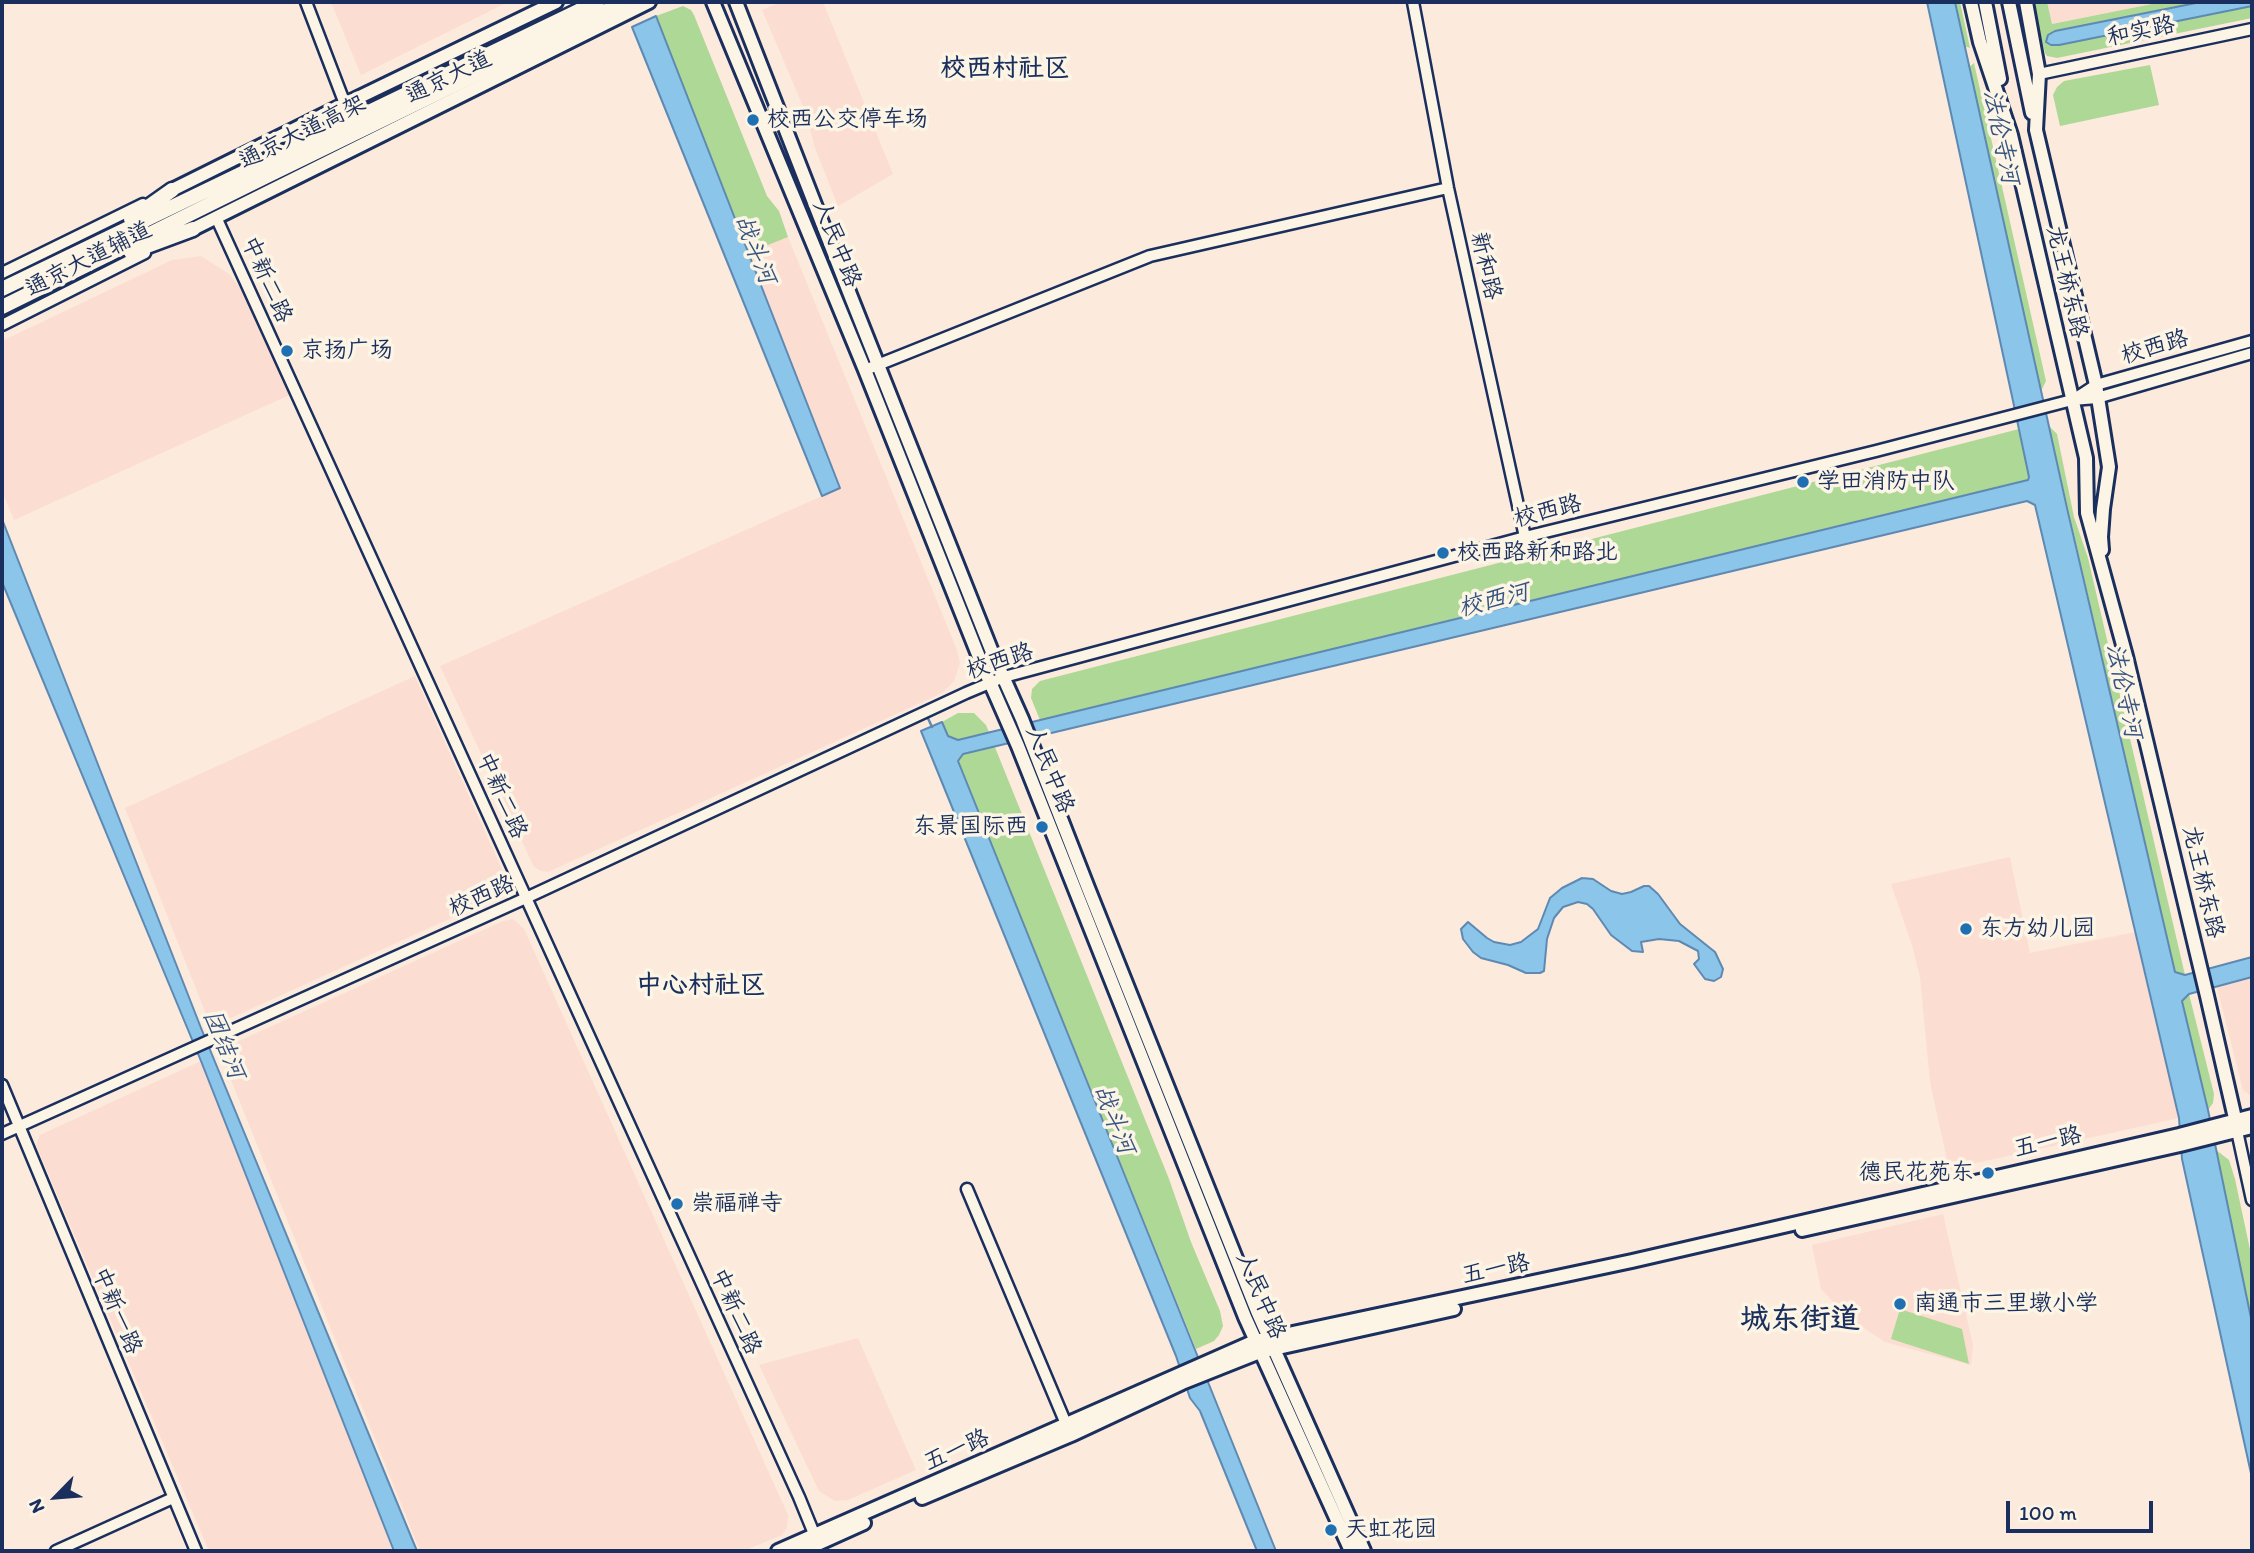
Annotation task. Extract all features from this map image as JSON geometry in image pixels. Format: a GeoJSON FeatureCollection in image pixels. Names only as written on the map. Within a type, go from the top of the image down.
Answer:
{"type":"FeatureCollection","features":[{"type":"Feature","properties":{"kind":"highway","name":"通京大道高架"},"geometry":{"type":"LineString","coordinates":[[2,307],[266,169],[597,2]]}},
{"type":"Feature","properties":{"kind":"highway","name":"通京大道高架"},"geometry":{"type":"LineString","coordinates":[[2,289],[625,2]]}},
{"type":"Feature","properties":{"kind":"highway"},"geometry":{"type":"LineString","coordinates":[[45,268],[134,217],[172,190]]}},
{"type":"Feature","properties":{"kind":"highway"},"geometry":{"type":"LineString","coordinates":[[42,287],[193,229]]}},
{"type":"Feature","properties":{"kind":"main road","name":"通京大道"},"geometry":{"type":"LineString","coordinates":[[172,190],[556,2]]}},
{"type":"Feature","properties":{"kind":"main road","name":"通京大道"},"geometry":{"type":"LineString","coordinates":[[193,229],[649,2]]}},
{"type":"Feature","properties":{"kind":"main road","name":"人民中路"},"geometry":{"type":"LineString","coordinates":[[713,2],[990,682],[1351,1551]]}},
{"type":"Feature","properties":{"kind":"main road","name":"人民中路"},"geometry":{"type":"LineString","coordinates":[[736,2],[812,200],[1022,719],[1264,1345],[1364,1551]]}},
{"type":"Feature","properties":{"kind":"main road","name":"龙王桥东路"},"geometry":{"type":"LineString","coordinates":[[1971,2],[1980,41],[2011,135],[2085,458],[2087,513],[2106,575],[2236,1126]]}},
{"type":"Feature","properties":{"kind":"main road"},"geometry":{"type":"LineString","coordinates":[[1985,2],[2011,135]]}},
{"type":"Feature","properties":{"kind":"main road"},"geometry":{"type":"LineString","coordinates":[[2009,2],[2036,131]]}},
{"type":"Feature","properties":{"kind":"main road","name":"龙王桥东路"},"geometry":{"type":"LineString","coordinates":[[2026,2],[2039,74],[2036,131],[2097,392],[2109,467],[2101,537],[2106,575]]}},
{"type":"Feature","properties":{"kind":"main road","name":"五一路"},"geometry":{"type":"LineString","coordinates":[[2236,1126],[2252,1116]]}},
{"type":"Feature","properties":{"kind":"main road","name":"五一路"},"geometry":{"type":"LineString","coordinates":[[802,1551],[816,1540],[1264,1345],[2236,1126],[2252,1127]]}},
{"type":"Feature","properties":{"kind":"main road","name":"五一路"},"geometry":{"type":"LineString","coordinates":[[778,1551],[816,1540],[883,1514],[1071,1434],[1181,1379]]}},
{"type":"Feature","properties":{"kind":"street"},"geometry":{"type":"LineString","coordinates":[[306,2],[345,104]]}},
{"type":"Feature","properties":{"kind":"street","name":"新和路"},"geometry":{"type":"LineString","coordinates":[[1413,2],[1448,188],[1525,537]]}},
{"type":"Feature","properties":{"kind":"street","name":"和实路"},"geometry":{"type":"LineString","coordinates":[[2039,74],[2252,29]]}},
{"type":"Feature","properties":{"kind":"street"},"geometry":{"type":"LineString","coordinates":[[865,370],[1150,256],[1448,188]]}},
{"type":"Feature","properties":{"kind":"street","name":"通京大道辅道"},"geometry":{"type":"LineString","coordinates":[[2,273],[172,190]]}},
{"type":"Feature","properties":{"kind":"street","name":"中新二路"},"geometry":{"type":"LineString","coordinates":[[216,217],[799,1497],[816,1540]]}},
{"type":"Feature","properties":{"kind":"street","name":"通京大道辅道"},"geometry":{"type":"LineString","coordinates":[[2,325],[193,229]]}},
{"type":"Feature","properties":{"kind":"street","name":"校西路"},"geometry":{"type":"LineString","coordinates":[[2,1134],[526,898],[1003,677],[1525,537],[2049,407],[2252,341]]}},
{"type":"Feature","properties":{"kind":"street","name":"校西路"},"geometry":{"type":"LineString","coordinates":[[2097,392],[2252,353]]}},
{"type":"Feature","properties":{"kind":"street","name":"中新一路"},"geometry":{"type":"LineString","coordinates":[[2,1085],[196,1551]]}},
{"type":"Feature","properties":{"kind":"street","name":"龙王桥东路"},"geometry":{"type":"LineString","coordinates":[[2236,1126],[2252,1200]]}},
{"type":"Feature","properties":{"kind":"street"},"geometry":{"type":"LineString","coordinates":[[967,1189],[1071,1434]]}},
{"type":"Feature","properties":{"kind":"street"},"geometry":{"type":"LineString","coordinates":[[56,1551],[173,1498]]}},
{"type":"Feature","properties":{"kind":"shaded area"},"geometry":{"type":"Polygon","coordinates":[[[331,2],[508,2],[361,75],[331,2]]]}},
{"type":"Feature","properties":{"kind":"shaded area","name":"校西公交停车场"},"geometry":{"type":"Polygon","coordinates":[[[781,2],[823,2],[893,174],[838,206],[815,148],[805,111],[762,10],[781,2]]]}},
{"type":"Feature","properties":{"kind":"shaded area"},"geometry":{"type":"Polygon","coordinates":[[[2047,2],[2162,2],[2051,24],[2047,2]]]}},
{"type":"Feature","properties":{"kind":"shaded area"},"geometry":{"type":"Polygon","coordinates":[[[788,237],[957,650],[960,663],[954,681],[942,693],[548,872],[541,871],[534,867],[440,666],[840,488],[748,253],[788,237]]]}},
{"type":"Feature","properties":{"kind":"shaded area"},"geometry":{"type":"Polygon","coordinates":[[[201,256],[229,274],[250,300],[294,393],[14,520],[2,491],[2,341],[172,260],[201,256]]]}},
{"type":"Feature","properties":{"kind":"shaded area"},"geometry":{"type":"Polygon","coordinates":[[[415,676],[508,883],[507,889],[502,895],[211,1027],[125,808],[415,676]]]}},
{"type":"Feature","properties":{"kind":"shaded area"},"geometry":{"type":"Polygon","coordinates":[[[2010,857],[2030,953],[2136,932],[2179,1118],[1949,1169],[1930,1082],[1920,977],[1891,884],[2010,857]]]}},
{"type":"Feature","properties":{"kind":"shaded area"},"geometry":{"type":"Polygon","coordinates":[[[513,919],[524,929],[788,1515],[787,1527],[782,1535],[743,1551],[420,1551],[219,1050],[503,921],[513,919]]]}},
{"type":"Feature","properties":{"kind":"shaded area"},"geometry":{"type":"Polygon","coordinates":[[[2252,977],[2252,1097],[2243,1090],[2217,987],[2252,977]]]}},
{"type":"Feature","properties":{"kind":"shaded area"},"geometry":{"type":"Polygon","coordinates":[[[201,1061],[394,1551],[209,1551],[36,1145],[40,1135],[201,1061]]]}},
{"type":"Feature","properties":{"kind":"shaded area","name":"南通市三里墩小学"},"geometry":{"type":"Polygon","coordinates":[[[1943,1214],[1973,1345],[1971,1365],[1885,1342],[1850,1319],[1821,1289],[1812,1245],[1943,1214]]]}},
{"type":"Feature","properties":{"kind":"shaded area"},"geometry":{"type":"Polygon","coordinates":[[[858,1338],[916,1470],[848,1500],[835,1501],[819,1491],[759,1365],[858,1338]]]}},
{"type":"Feature","properties":{"kind":"green space"},"geometry":{"type":"Polygon","coordinates":[[[1955,2],[1960,2],[1970,48],[1964,46],[1955,2]]]}},
{"type":"Feature","properties":{"kind":"green space"},"geometry":{"type":"Polygon","coordinates":[[[2033,2],[2047,2],[2052,24],[2162,2],[2252,2],[2252,18],[2057,58],[2045,53],[2033,2]]]}},
{"type":"Feature","properties":{"kind":"green space"},"geometry":{"type":"Polygon","coordinates":[[[683,6],[694,15],[767,196],[779,211],[788,237],[748,253],[656,16],[683,6]]]}},
{"type":"Feature","properties":{"kind":"green space"},"geometry":{"type":"Polygon","coordinates":[[[1974,63],[2046,381],[2041,391],[1968,68],[1974,63]]]}},
{"type":"Feature","properties":{"kind":"green space"},"geometry":{"type":"Polygon","coordinates":[[[2150,65],[2159,105],[2060,126],[2053,95],[2064,81],[2150,65]]]}},
{"type":"Feature","properties":{"kind":"green space"},"geometry":{"type":"Polygon","coordinates":[[[2049,426],[2057,434],[2074,517],[2088,558],[2185,975],[2175,972],[2049,426]]]}},
{"type":"Feature","properties":{"kind":"green space"},"geometry":{"type":"Polygon","coordinates":[[[2019,429],[2029,478],[2026,481],[1040,720],[1031,698],[1032,689],[1040,681],[2019,429]]]}},
{"type":"Feature","properties":{"kind":"green space"},"geometry":{"type":"Polygon","coordinates":[[[958,713],[974,713],[986,725],[1220,1311],[1223,1326],[1219,1335],[1214,1341],[1196,1349],[942,722],[958,713]]]}},
{"type":"Feature","properties":{"kind":"green space"},"geometry":{"type":"Polygon","coordinates":[[[2189,994],[2214,1094],[2213,1103],[2208,1110],[2182,1001],[2189,994]]]}},
{"type":"Feature","properties":{"kind":"green space"},"geometry":{"type":"Polygon","coordinates":[[[2216,1150],[2229,1160],[2252,1259],[2252,1323],[2216,1150]]]}},
{"type":"Feature","properties":{"kind":"green space"},"geometry":{"type":"Polygon","coordinates":[[[1900,1309],[1962,1329],[1969,1364],[1891,1339],[1900,1309]]]}},
{"type":"Feature","properties":{"kind":"water"},"geometry":{"type":"Polygon","coordinates":[[[1927,2],[1955,2],[2067,508],[2175,972],[2185,975],[2252,957],[2252,977],[2189,994],[2182,1001],[2208,1110],[2252,1323],[2252,1478],[2182,1159],[2179,1118],[2035,505],[2027,501],[963,754],[958,761],[1276,1551],[1257,1551],[1200,1411],[1190,1398],[1176,1356],[921,731],[942,722],[948,736],[958,740],[2028,480],[1927,2]]]}},
{"type":"Feature","properties":{"kind":"water"},"geometry":{"type":"Polygon","coordinates":[[[2201,2],[2252,2],[2252,6],[2059,45],[2046,42],[2048,35],[2055,31],[2201,2]]]}},
{"type":"Feature","properties":{"kind":"water"},"geometry":{"type":"Polygon","coordinates":[[[656,16],[840,488],[822,496],[632,27],[656,16]]]}},
{"type":"Feature","properties":{"kind":"water"},"geometry":{"type":"Polygon","coordinates":[[[2,519],[201,1028],[417,1551],[394,1551],[201,1061],[2,582],[2,519]]]}},
{"type":"Feature","properties":{"kind":"water"},"geometry":{"type":"Polygon","coordinates":[[[1582,878],[1593,879],[1611,891],[1622,894],[1649,886],[1680,924],[1715,952],[1723,969],[1721,977],[1714,981],[1705,979],[1694,964],[1699,959],[1698,951],[1679,941],[1659,939],[1641,942],[1643,952],[1632,951],[1611,935],[1593,909],[1578,902],[1563,907],[1554,918],[1547,939],[1544,971],[1540,973],[1526,973],[1481,958],[1463,939],[1461,929],[1468,922],[1494,942],[1510,945],[1521,942],[1538,929],[1550,898],[1562,888],[1582,878]]]}},
{"type":"Feature","properties":{"kind":"waterway","name":"战斗河"},"geometry":{"type":"LineString","coordinates":[[926,714],[932,727]]}},
{"type":"Feature","properties":{"kind":"place","name":"校西公交停车场"},"geometry":{"type":"Point","coordinates":[753,120]}},
{"type":"Feature","properties":{"kind":"place","name":"京扬广场"},"geometry":{"type":"Point","coordinates":[287,351]}},
{"type":"Feature","properties":{"kind":"place","name":"学田消防中队"},"geometry":{"type":"Point","coordinates":[1803,482]}},
{"type":"Feature","properties":{"kind":"place","name":"校西路新和路北"},"geometry":{"type":"Point","coordinates":[1443,553]}},
{"type":"Feature","properties":{"kind":"place","name":"东景国际西"},"geometry":{"type":"Point","coordinates":[1042,827]}},
{"type":"Feature","properties":{"kind":"place","name":"东方幼儿园"},"geometry":{"type":"Point","coordinates":[1966,929]}},
{"type":"Feature","properties":{"kind":"place","name":"德民花苑东"},"geometry":{"type":"Point","coordinates":[1988,1173]}},
{"type":"Feature","properties":{"kind":"place","name":"崇福禅寺"},"geometry":{"type":"Point","coordinates":[677,1204]}},
{"type":"Feature","properties":{"kind":"place","name":"南通市三里墩小学"},"geometry":{"type":"Point","coordinates":[1900,1304]}},
{"type":"Feature","properties":{"kind":"place","name":"天虹花园"},"geometry":{"type":"Point","coordinates":[1331,1530]}},
{"type":"Feature","properties":{"kind":"district","name":"校西村社区"},"geometry":{"type":"Point","coordinates":[1005,69]}},
{"type":"Feature","properties":{"kind":"district","name":"中心村社区"},"geometry":{"type":"Point","coordinates":[701,986]}},
{"type":"Feature","properties":{"kind":"district","name":"城东街道"},"geometry":{"type":"Point","coordinates":[1800,1320]}},
{"type":"Feature","properties":{"kind":"water label","name":"法伦寺河"},"geometry":{"type":"Point","coordinates":[2000,137]}},
{"type":"Feature","properties":{"kind":"water label","name":"校西河"},"geometry":{"type":"Point","coordinates":[1494,601]}},
{"type":"Feature","properties":{"kind":"water label","name":"法伦寺河"},"geometry":{"type":"Point","coordinates":[2123,691]}},
{"type":"Feature","properties":{"kind":"water label","name":"团结河"},"geometry":{"type":"Point","coordinates":[223,1045]}}]}
